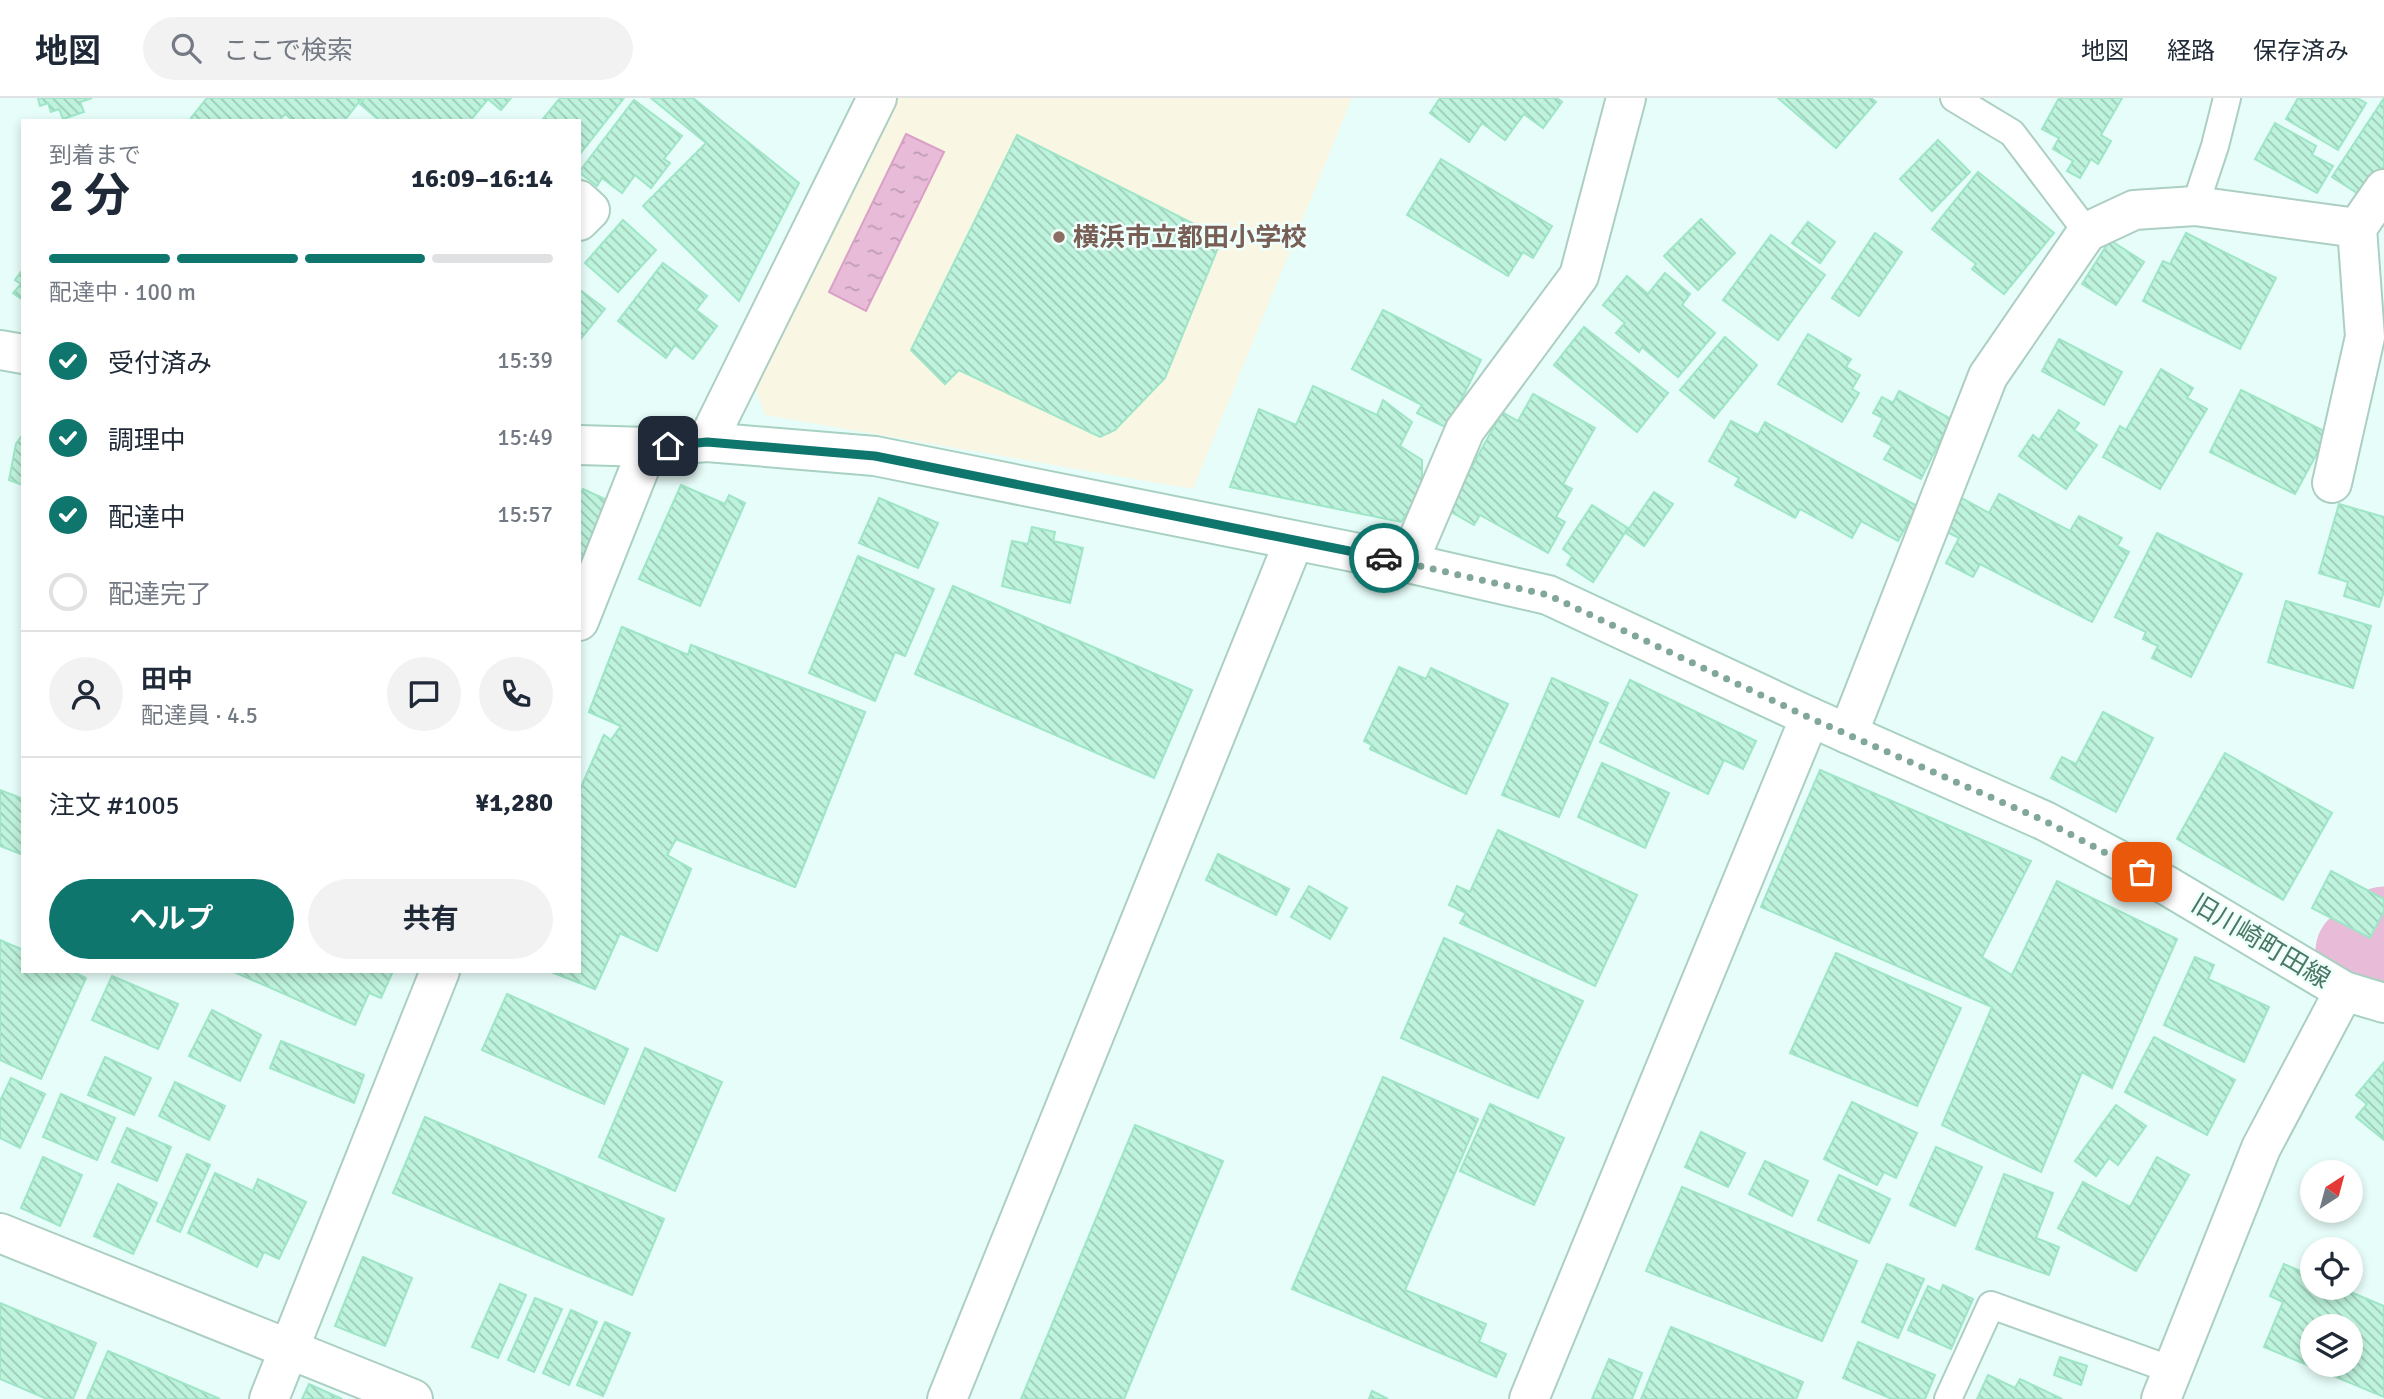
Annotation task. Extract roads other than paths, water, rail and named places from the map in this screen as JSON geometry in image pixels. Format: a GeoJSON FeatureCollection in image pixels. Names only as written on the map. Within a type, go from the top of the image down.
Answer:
{"type":"FeatureCollection","features":[{"type":"Feature","properties":{"kind":"street"},"geometry":{"type":"LineString","coordinates":[[707,442],[877,98]]}},
{"type":"Feature","properties":{"kind":"street"},"geometry":{"type":"LineString","coordinates":[[1408,563],[1465,430],[1579,276],[1626,98]]}},
{"type":"Feature","properties":{"kind":"street"},"geometry":{"type":"LineString","coordinates":[[2332,482],[2365,337],[2357,228],[2384,189]]}},
{"type":"Feature","properties":{"kind":"street"},"geometry":{"type":"LineString","coordinates":[[581,202],[590,210],[581,219]]}},
{"type":"Feature","properties":{"kind":"street"},"geometry":{"type":"LineString","coordinates":[[1848,734],[1988,376],[2087,232],[2134,210],[2195,206],[2357,228]]}},
{"type":"Feature","properties":{"kind":"street"},"geometry":{"type":"LineString","coordinates":[[0,350],[21,354]]}},
{"type":"Feature","properties":{"kind":"street","name":"旧川崎町田線"},"geometry":{"type":"LineString","coordinates":[[581,445],[648,447],[707,442],[875,456],[1408,563],[1548,595],[1810,718],[2057,828],[2166,885],[2344,991],[2384,1003]]}},
{"type":"Feature","properties":{"kind":"street"},"geometry":{"type":"LineString","coordinates":[[581,616],[648,447]]}},
{"type":"Feature","properties":{"kind":"street"},"geometry":{"type":"LineString","coordinates":[[947,1399],[1294,541]]}},
{"type":"Feature","properties":{"kind":"street"},"geometry":{"type":"LineString","coordinates":[[1529,1399],[1810,718]]}},
{"type":"Feature","properties":{"kind":"street"},"geometry":{"type":"LineString","coordinates":[[269,1399],[439,973]]}},
{"type":"Feature","properties":{"kind":"street"},"geometry":{"type":"LineString","coordinates":[[2167,1385],[2261,1148],[2344,991]]}},
{"type":"Feature","properties":{"kind":"street"},"geometry":{"type":"LineString","coordinates":[[0,1233],[413,1399]]}},
{"type":"Feature","properties":{"kind":"lane"},"geometry":{"type":"LineString","coordinates":[[1954,98],[2012,133],[2087,232]]}},
{"type":"Feature","properties":{"kind":"lane"},"geometry":{"type":"LineString","coordinates":[[2195,206],[2215,146],[2227,98]]}},
{"type":"Feature","properties":{"kind":"lane"},"geometry":{"type":"LineString","coordinates":[[1948,1399],[1990,1305],[2167,1385]]}},
{"type":"Feature","properties":{"kind":"water"},"geometry":{"type":"Polygon","coordinates":[[[906,134],[944,152],[866,311],[829,292],[906,134]]]}},
{"type":"Feature","properties":{"kind":"waterway"},"geometry":{"type":"LineString","coordinates":[[2360,951],[2384,931]]}},
{"type":"Feature","properties":{"kind":"place","name":"横浜市立都田小学校"},"geometry":{"type":"Point","coordinates":[1059,237]}}]}
